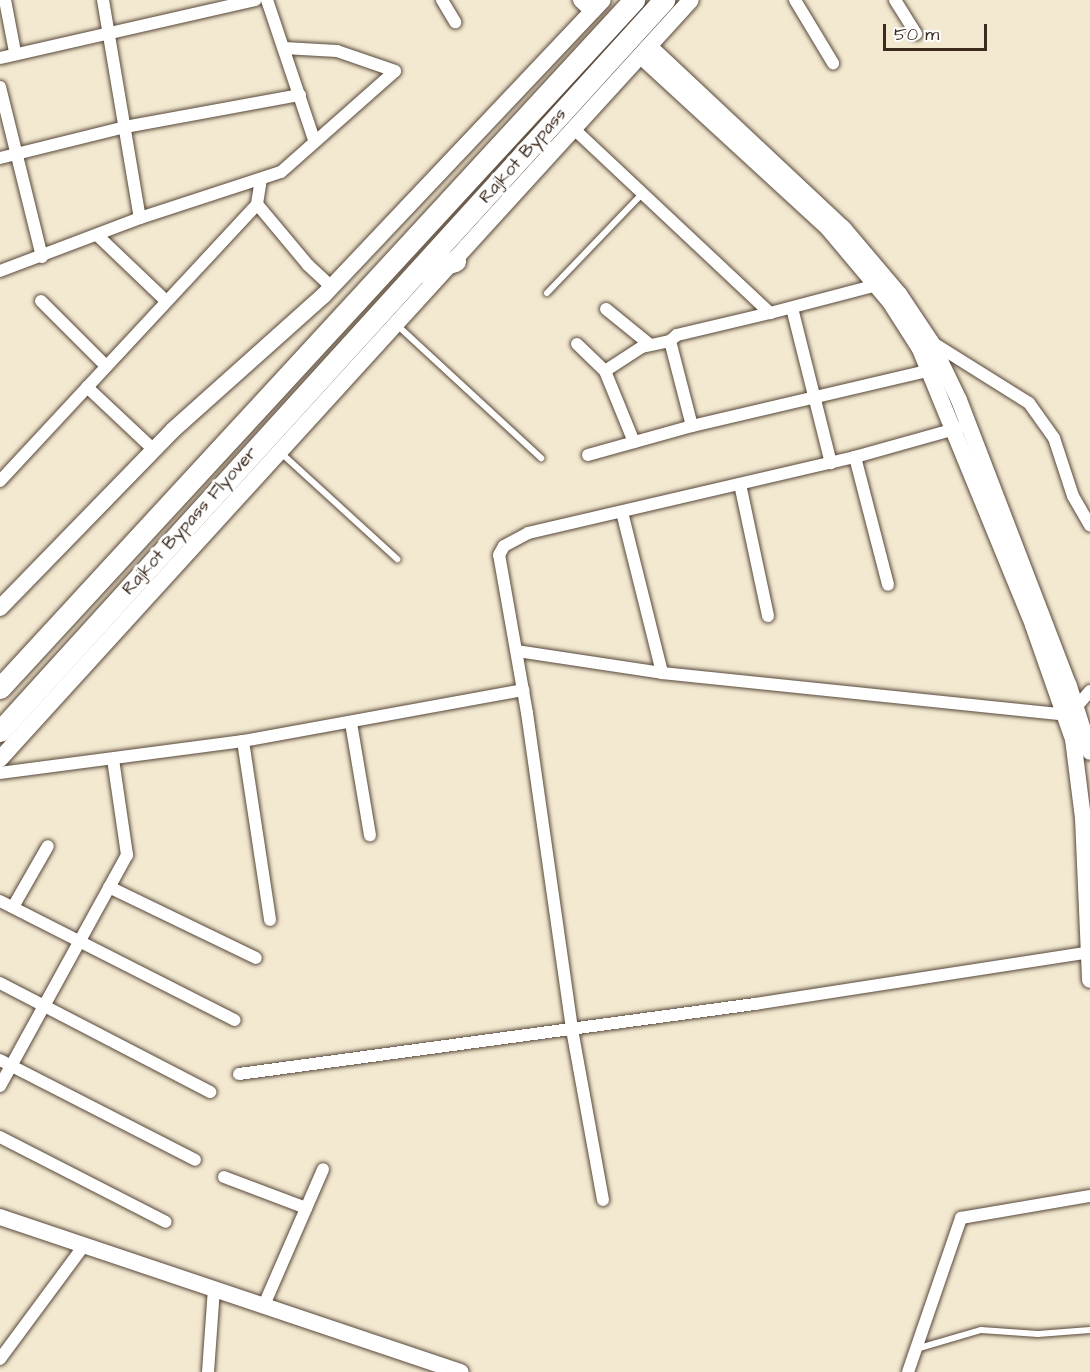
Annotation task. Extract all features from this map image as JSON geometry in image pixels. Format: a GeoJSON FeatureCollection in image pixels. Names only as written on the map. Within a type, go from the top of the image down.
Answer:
{"type":"FeatureCollection","features":[{"type":"Feature","properties":{"kind":"highway","name":"Rajkot Bypass"},"geometry":{"type":"LineString","coordinates":[[355,304],[634,0]]}},
{"type":"Feature","properties":{"kind":"highway","name":"Rajkot Bypass"},"geometry":{"type":"LineString","coordinates":[[381,311],[664,0]]}},
{"type":"Feature","properties":{"kind":"highway"},"geometry":{"type":"LineString","coordinates":[[416,273],[455,261]]}},
{"type":"Feature","properties":{"kind":"highway","name":"Rajkot Bypass Flyover"},"geometry":{"type":"LineString","coordinates":[[0,688],[282,380],[355,304]]}},
{"type":"Feature","properties":{"kind":"highway","name":"Rajkot Bypass Flyover"},"geometry":{"type":"LineString","coordinates":[[0,731],[381,311]]}},
{"type":"Feature","properties":{"kind":"street"},"geometry":{"type":"LineString","coordinates":[[6,0],[15,52]]}},
{"type":"Feature","properties":{"kind":"street"},"geometry":{"type":"LineString","coordinates":[[103,0],[140,218]]}},
{"type":"Feature","properties":{"kind":"street"},"geometry":{"type":"LineString","coordinates":[[0,58],[15,52],[256,0]]}},
{"type":"Feature","properties":{"kind":"street"},"geometry":{"type":"LineString","coordinates":[[267,0],[314,140]]}},
{"type":"Feature","properties":{"kind":"street"},"geometry":{"type":"LineString","coordinates":[[442,0],[455,22]]}},
{"type":"Feature","properties":{"kind":"street"},"geometry":{"type":"LineString","coordinates":[[0,759],[397,326],[691,0]]}},
{"type":"Feature","properties":{"kind":"street"},"geometry":{"type":"LineString","coordinates":[[795,0],[833,63]]}},
{"type":"Feature","properties":{"kind":"street"},"geometry":{"type":"LineString","coordinates":[[896,0],[916,34]]}},
{"type":"Feature","properties":{"kind":"street"},"geometry":{"type":"LineString","coordinates":[[0,608],[153,449],[332,287],[592,4]]}},
{"type":"Feature","properties":{"kind":"street"},"geometry":{"type":"LineString","coordinates":[[0,271],[140,218],[281,172],[314,140],[395,71],[337,51],[284,48]]}},
{"type":"Feature","properties":{"kind":"street"},"geometry":{"type":"LineString","coordinates":[[646,52],[828,228],[877,285],[937,369]]}},
{"type":"Feature","properties":{"kind":"street"},"geometry":{"type":"LineString","coordinates":[[646,52],[843,228],[899,294],[931,342],[937,369],[1071,711],[1090,752]]}},
{"type":"Feature","properties":{"kind":"street"},"geometry":{"type":"LineString","coordinates":[[0,87],[42,257]]}},
{"type":"Feature","properties":{"kind":"street"},"geometry":{"type":"LineString","coordinates":[[0,159],[125,128],[300,95]]}},
{"type":"Feature","properties":{"kind":"street"},"geometry":{"type":"LineString","coordinates":[[574,129],[770,313]]}},
{"type":"Feature","properties":{"kind":"street"},"geometry":{"type":"LineString","coordinates":[[0,481],[257,204],[261,179]]}},
{"type":"Feature","properties":{"kind":"street"},"geometry":{"type":"LineString","coordinates":[[257,204],[308,265],[355,304]]}},
{"type":"Feature","properties":{"kind":"street"},"geometry":{"type":"LineString","coordinates":[[97,235],[166,301]]}},
{"type":"Feature","properties":{"kind":"street"},"geometry":{"type":"LineString","coordinates":[[605,371],[649,344],[670,341],[677,335],[877,285]]}},
{"type":"Feature","properties":{"kind":"street"},"geometry":{"type":"LineString","coordinates":[[41,301],[106,366]]}},
{"type":"Feature","properties":{"kind":"street"},"geometry":{"type":"LineString","coordinates":[[792,308],[831,463]]}},
{"type":"Feature","properties":{"kind":"street"},"geometry":{"type":"LineString","coordinates":[[606,309],[649,344]]}},
{"type":"Feature","properties":{"kind":"street"},"geometry":{"type":"LineString","coordinates":[[381,311],[397,326]]}},
{"type":"Feature","properties":{"kind":"street"},"geometry":{"type":"LineString","coordinates":[[910,331],[1029,403],[1054,438],[1073,496],[1090,526]]}},
{"type":"Feature","properties":{"kind":"street"},"geometry":{"type":"LineString","coordinates":[[670,341],[692,426]]}},
{"type":"Feature","properties":{"kind":"street"},"geometry":{"type":"LineString","coordinates":[[577,344],[605,371],[634,442]]}},
{"type":"Feature","properties":{"kind":"street"},"geometry":{"type":"LineString","coordinates":[[588,455],[692,426],[937,369]]}},
{"type":"Feature","properties":{"kind":"street"},"geometry":{"type":"LineString","coordinates":[[87,387],[153,449]]}},
{"type":"Feature","properties":{"kind":"street"},"geometry":{"type":"LineString","coordinates":[[603,1200],[572,1029],[523,690],[500,555],[504,546],[520,535],[831,463],[962,428]]}},
{"type":"Feature","properties":{"kind":"street"},"geometry":{"type":"LineString","coordinates":[[855,457],[888,585]]}},
{"type":"Feature","properties":{"kind":"street"},"geometry":{"type":"LineString","coordinates":[[740,484],[768,616]]}},
{"type":"Feature","properties":{"kind":"street"},"geometry":{"type":"LineString","coordinates":[[622,512],[662,673]]}},
{"type":"Feature","properties":{"kind":"street"},"geometry":{"type":"LineString","coordinates":[[517,651],[662,673],[1071,711]]}},
{"type":"Feature","properties":{"kind":"street"},"geometry":{"type":"LineString","coordinates":[[0,773],[243,741],[523,690]]}},
{"type":"Feature","properties":{"kind":"street"},"geometry":{"type":"LineString","coordinates":[[1071,711],[1090,691]]}},
{"type":"Feature","properties":{"kind":"street"},"geometry":{"type":"LineString","coordinates":[[1071,711],[1080,778],[1090,980]]}},
{"type":"Feature","properties":{"kind":"street"},"geometry":{"type":"LineString","coordinates":[[351,723],[370,835]]}},
{"type":"Feature","properties":{"kind":"street"},"geometry":{"type":"LineString","coordinates":[[243,741],[270,920]]}},
{"type":"Feature","properties":{"kind":"street"},"geometry":{"type":"LineString","coordinates":[[0,1086],[5,1063],[45,1005],[80,943],[128,848],[113,759]]}},
{"type":"Feature","properties":{"kind":"street"},"geometry":{"type":"LineString","coordinates":[[13,907],[48,846]]}},
{"type":"Feature","properties":{"kind":"street"},"geometry":{"type":"LineString","coordinates":[[109,887],[256,958]]}},
{"type":"Feature","properties":{"kind":"street"},"geometry":{"type":"LineString","coordinates":[[0,901],[236,1020]]}},
{"type":"Feature","properties":{"kind":"street"},"geometry":{"type":"LineString","coordinates":[[239,1074],[572,1029],[1089,952]]}},
{"type":"Feature","properties":{"kind":"street"},"geometry":{"type":"LineString","coordinates":[[0,983],[210,1092]]}},
{"type":"Feature","properties":{"kind":"street"},"geometry":{"type":"LineString","coordinates":[[5,1063],[195,1160]]}},
{"type":"Feature","properties":{"kind":"street"},"geometry":{"type":"LineString","coordinates":[[0,1137],[166,1222]]}},
{"type":"Feature","properties":{"kind":"street"},"geometry":{"type":"LineString","coordinates":[[264,1305],[323,1169]]}},
{"type":"Feature","properties":{"kind":"street"},"geometry":{"type":"LineString","coordinates":[[224,1177],[306,1208]]}},
{"type":"Feature","properties":{"kind":"street"},"geometry":{"type":"LineString","coordinates":[[908,1372],[961,1218],[1090,1196]]}},
{"type":"Feature","properties":{"kind":"street"},"geometry":{"type":"LineString","coordinates":[[0,1217],[452,1370]]}},
{"type":"Feature","properties":{"kind":"street"},"geometry":{"type":"LineString","coordinates":[[0,1359],[83,1246]]}},
{"type":"Feature","properties":{"kind":"street"},"geometry":{"type":"LineString","coordinates":[[208,1372],[214,1289]]}},
{"type":"Feature","properties":{"kind":"lane"},"geometry":{"type":"LineString","coordinates":[[547,292],[642,194]]}},
{"type":"Feature","properties":{"kind":"lane"},"geometry":{"type":"LineString","coordinates":[[397,326],[541,458]]}},
{"type":"Feature","properties":{"kind":"lane"},"geometry":{"type":"LineString","coordinates":[[280,452],[397,559]]}},
{"type":"Feature","properties":{"kind":"lane"},"geometry":{"type":"LineString","coordinates":[[916,1350],[981,1330],[1038,1334],[1090,1330]]}}]}
